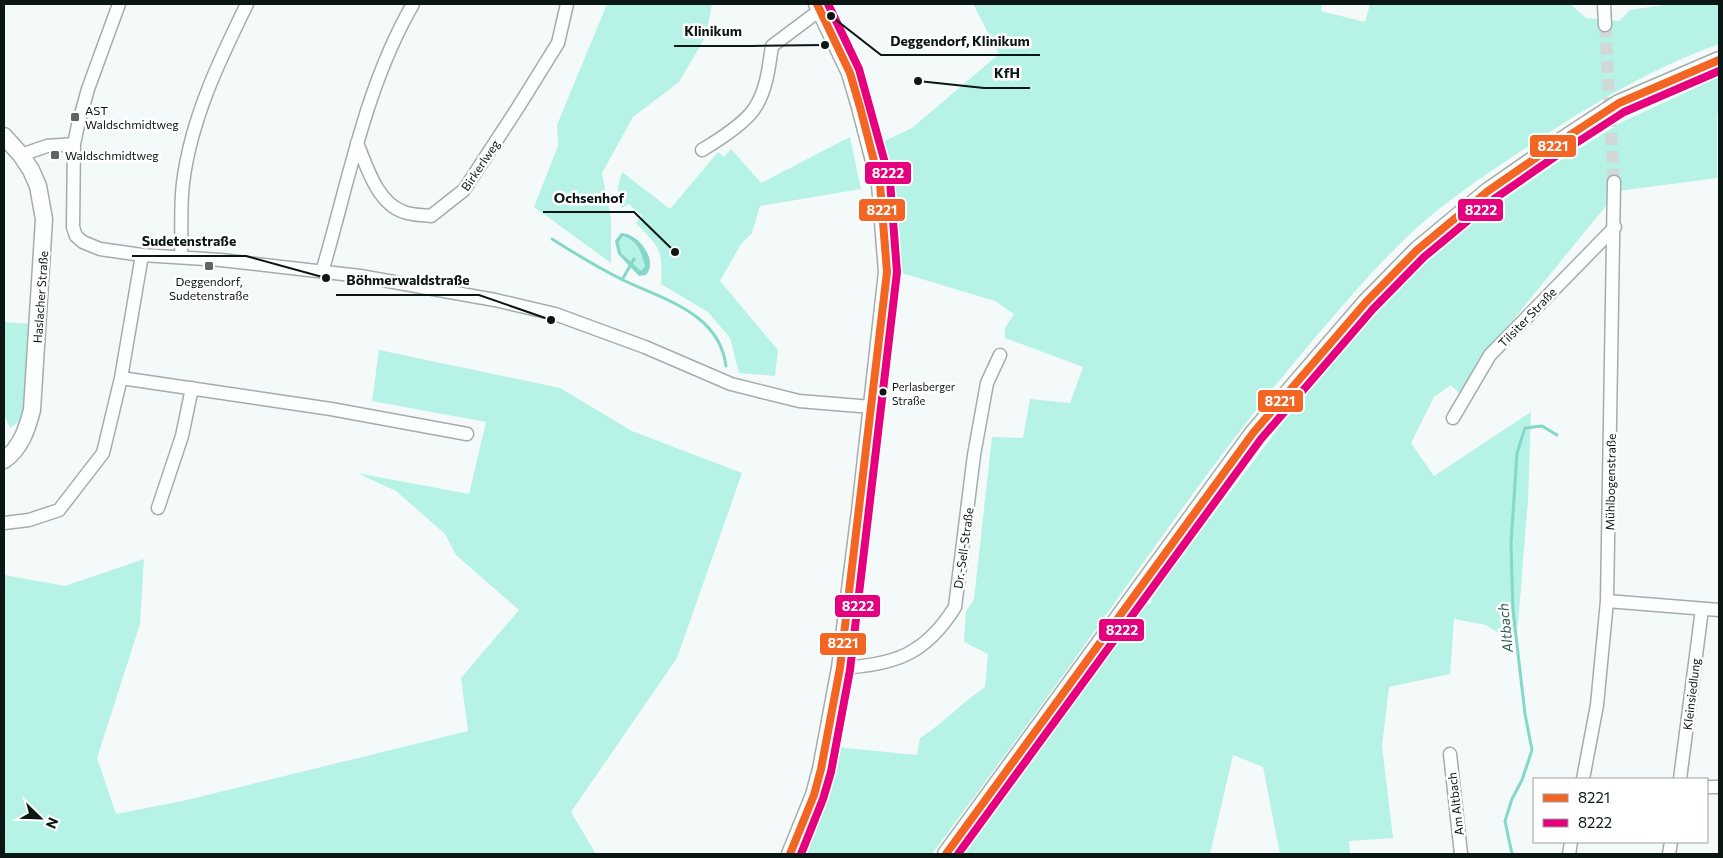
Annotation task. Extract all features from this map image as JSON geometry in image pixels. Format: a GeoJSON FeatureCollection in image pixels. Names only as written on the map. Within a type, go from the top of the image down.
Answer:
{"type":"FeatureCollection","features":[{"type":"Feature","properties":{"kind":"street"},"geometry":{"type":"LineString","coordinates":[[119,4],[88,89],[74,144],[72,227],[76,236],[91,247],[142,255],[181,256],[322,272],[440,289],[555,314],[645,347],[731,384],[799,401],[872,407]]}},
{"type":"Feature","properties":{"kind":"street"},"geometry":{"type":"LineString","coordinates":[[181,256],[183,184],[194,126],[217,66],[248,4]]}},
{"type":"Feature","properties":{"kind":"street"},"geometry":{"type":"LineString","coordinates":[[322,272],[361,124],[380,70],[397,31],[413,4]]}},
{"type":"Feature","properties":{"kind":"street","name":"Birkerlweg"},"geometry":{"type":"LineString","coordinates":[[357,143],[371,175],[388,203],[404,212],[431,216],[464,190],[517,109],[558,42],[567,4]]}},
{"type":"Feature","properties":{"kind":"street"},"geometry":{"type":"LineString","coordinates":[[1604,4],[1605,25]]}},
{"type":"Feature","properties":{"kind":"street"},"geometry":{"type":"LineString","coordinates":[[702,150],[725,135],[756,107],[767,78],[772,46],[819,7],[850,73],[880,184],[887,272],[840,668],[822,769],[814,795],[790,854]]}},
{"type":"Feature","properties":{"kind":"street"},"geometry":{"type":"LineString","coordinates":[[946,854],[1253,433],[1366,302],[1424,244],[1488,191],[1550,148],[1619,103],[1719,60]]}},
{"type":"Feature","properties":{"kind":"street","name":"Haslacher Straße"},"geometry":{"type":"LineString","coordinates":[[4,136],[21,155],[38,186],[42,203],[45,234],[32,410],[18,447],[4,460]]}},
{"type":"Feature","properties":{"kind":"street"},"geometry":{"type":"LineString","coordinates":[[21,155],[47,146],[74,144]]}},
{"type":"Feature","properties":{"kind":"street","name":"Mühlbogenstraße"},"geometry":{"type":"LineString","coordinates":[[1583,778],[1597,705],[1607,601],[1615,227],[1614,182]]}},
{"type":"Feature","properties":{"kind":"street","name":"Tilsiter Straße"},"geometry":{"type":"LineString","coordinates":[[1453,418],[1490,355],[1615,227]]}},
{"type":"Feature","properties":{"kind":"street"},"geometry":{"type":"LineString","coordinates":[[4,523],[29,520],[59,510],[103,453],[121,378],[142,255]]}},
{"type":"Feature","properties":{"kind":"street","name":"Dr.-Sell-Straße"},"geometry":{"type":"LineString","coordinates":[[840,668],[868,666],[908,656],[944,625],[955,607],[974,455],[987,384],[1000,355]]}},
{"type":"Feature","properties":{"kind":"street"},"geometry":{"type":"LineString","coordinates":[[121,378],[331,409],[467,434]]}},
{"type":"Feature","properties":{"kind":"street"},"geometry":{"type":"LineString","coordinates":[[158,508],[182,436],[192,388]]}},
{"type":"Feature","properties":{"kind":"street"},"geometry":{"type":"LineString","coordinates":[[1607,601],[1719,610]]}},
{"type":"Feature","properties":{"kind":"street","name":"Kleinsiedlung"},"geometry":{"type":"LineString","coordinates":[[1680,778],[1702,609]]}},
{"type":"Feature","properties":{"kind":"street","name":"Am Altbach"},"geometry":{"type":"LineString","coordinates":[[1450,754],[1461,854]]}},
{"type":"Feature","properties":{"kind":"shaded area"},"geometry":{"type":"Polygon","coordinates":[[[607,4],[712,4],[706,36],[679,82],[633,117],[602,173],[611,219],[611,263],[534,207],[558,146],[557,125],[607,4]]]}},
{"type":"Feature","properties":{"kind":"shaded area"},"geometry":{"type":"Polygon","coordinates":[[[973,4],[1322,4],[1321,11],[1365,22],[1370,4],[1570,4],[1586,18],[1619,21],[1630,10],[1671,4],[1719,4],[1719,44],[1649,74],[1562,124],[1455,197],[1415,229],[1390,254],[1304,350],[1225,450],[932,854],[802,854],[816,827],[839,750],[836,747],[917,755],[920,738],[985,687],[988,654],[964,642],[966,612],[974,599],[992,437],[1023,438],[1030,399],[1070,403],[1083,367],[1005,338],[1005,328],[1014,314],[995,301],[895,271],[891,193],[880,143],[912,128],[999,54],[973,4]]]}},
{"type":"Feature","properties":{"kind":"shaded area"},"geometry":{"type":"Polygon","coordinates":[[[1719,77],[1717,178],[1618,191],[1486,353],[1461,395],[1451,385],[1434,397],[1411,443],[1434,476],[1531,412],[1528,500],[1518,624],[1512,642],[1486,625],[1454,619],[1450,674],[1389,687],[1382,746],[1393,838],[1349,841],[1350,854],[1280,854],[1263,767],[1233,755],[1210,854],[963,854],[1141,608],[1151,603],[1153,594],[1302,397],[1373,316],[1424,265],[1469,224],[1558,162],[1620,123],[1719,77]]]}},
{"type":"Feature","properties":{"kind":"shaded area"},"geometry":{"type":"Polygon","coordinates":[[[850,137],[861,189],[760,206],[752,233],[741,244],[720,281],[778,350],[775,376],[739,373],[730,338],[708,312],[661,284],[661,263],[658,250],[636,223],[642,216],[629,204],[622,208],[618,199],[619,181],[622,172],[670,209],[718,152],[724,157],[731,149],[761,183],[850,137]]]}},
{"type":"Feature","properties":{"kind":"shaded area"},"geometry":{"type":"Polygon","coordinates":[[[621,233],[634,237],[640,242],[645,248],[650,262],[646,275],[639,276],[618,254],[615,241],[621,233]],[[623,236],[619,242],[621,253],[641,271],[645,266],[642,256],[635,244],[623,236]]]}},
{"type":"Feature","properties":{"kind":"shaded area"},"geometry":{"type":"Polygon","coordinates":[[[623,236],[632,241],[640,252],[645,266],[641,271],[621,253],[619,242],[623,236]]]}},
{"type":"Feature","properties":{"kind":"shaded area"},"geometry":{"type":"Polygon","coordinates":[[[4,322],[32,324],[25,417],[10,428],[4,415],[4,322]]]}},
{"type":"Feature","properties":{"kind":"shaded area"},"geometry":{"type":"Polygon","coordinates":[[[379,350],[560,388],[632,431],[742,473],[677,658],[571,812],[596,854],[4,854],[4,575],[65,586],[144,559],[140,624],[97,758],[116,814],[187,800],[468,731],[461,678],[519,610],[456,555],[445,534],[396,491],[357,473],[469,494],[486,422],[372,401],[379,350]]]}},
{"type":"Feature","properties":{"kind":"waterway"},"geometry":{"type":"LineString","coordinates":[[552,239],[603,270],[687,310],[701,320],[713,333],[721,348],[726,366]]}},
{"type":"Feature","properties":{"kind":"waterway"},"geometry":{"type":"LineString","coordinates":[[622,280],[634,259]]}},
{"type":"Feature","properties":{"kind":"waterway","name":"Altbach"},"geometry":{"type":"LineString","coordinates":[[1512,854],[1505,821],[1532,750],[1525,714],[1513,610],[1511,544],[1517,453],[1525,428],[1542,426],[1557,435]]}},
{"type":"Feature","properties":{"kind":"tunnel"},"geometry":{"type":"LineString","coordinates":[[1605,25],[1614,182]]}},
{"type":"Feature","properties":{"kind":"transit line","name":"8221"},"geometry":{"type":"LineString","coordinates":[[790,854],[814,795],[821,769],[840,668],[887,272],[880,184],[860,107],[850,73],[817,4]]}},
{"type":"Feature","properties":{"kind":"transit line","name":"8222"},"geometry":{"type":"LineString","coordinates":[[801,854],[823,799],[831,772],[850,670],[897,272],[890,181],[859,69],[828,4]]}},
{"type":"Feature","properties":{"kind":"transit line","name":"8221"},"geometry":{"type":"LineString","coordinates":[[946,854],[1253,433],[1366,302],[1417,250],[1488,191],[1550,148],[1619,103],[1719,60]]}},
{"type":"Feature","properties":{"kind":"transit line","name":"8222"},"geometry":{"type":"LineString","coordinates":[[958,854],[1261,439],[1373,309],[1424,257],[1494,199],[1556,156],[1624,112],[1719,71]]}},
{"type":"Feature","properties":{"kind":"place","name":"Deggendorf, Klinikum"},"geometry":{"type":"Point","coordinates":[831,16]}},
{"type":"Feature","properties":{"kind":"place","name":"Klinikum"},"geometry":{"type":"Point","coordinates":[825,45]}},
{"type":"Feature","properties":{"kind":"place","name":"KfH"},"geometry":{"type":"Point","coordinates":[918,81]}},
{"type":"Feature","properties":{"kind":"place","name":"AST Waldschmidtweg"},"geometry":{"type":"Point","coordinates":[75,117]}},
{"type":"Feature","properties":{"kind":"place","name":"Waldschmidtweg"},"geometry":{"type":"Point","coordinates":[55,155]}},
{"type":"Feature","properties":{"kind":"place","name":"Ochsenhof"},"geometry":{"type":"Point","coordinates":[675,252]}},
{"type":"Feature","properties":{"kind":"place","name":"Deggendorf, Sudetenstraße"},"geometry":{"type":"Point","coordinates":[209,266]}},
{"type":"Feature","properties":{"kind":"place","name":"Sudetenstraße"},"geometry":{"type":"Point","coordinates":[326,278]}},
{"type":"Feature","properties":{"kind":"place","name":"Böhmerwaldstraße"},"geometry":{"type":"Point","coordinates":[551,320]}},
{"type":"Feature","properties":{"kind":"place","name":"Perlasberger Straße"},"geometry":{"type":"Point","coordinates":[883,392]}}]}
